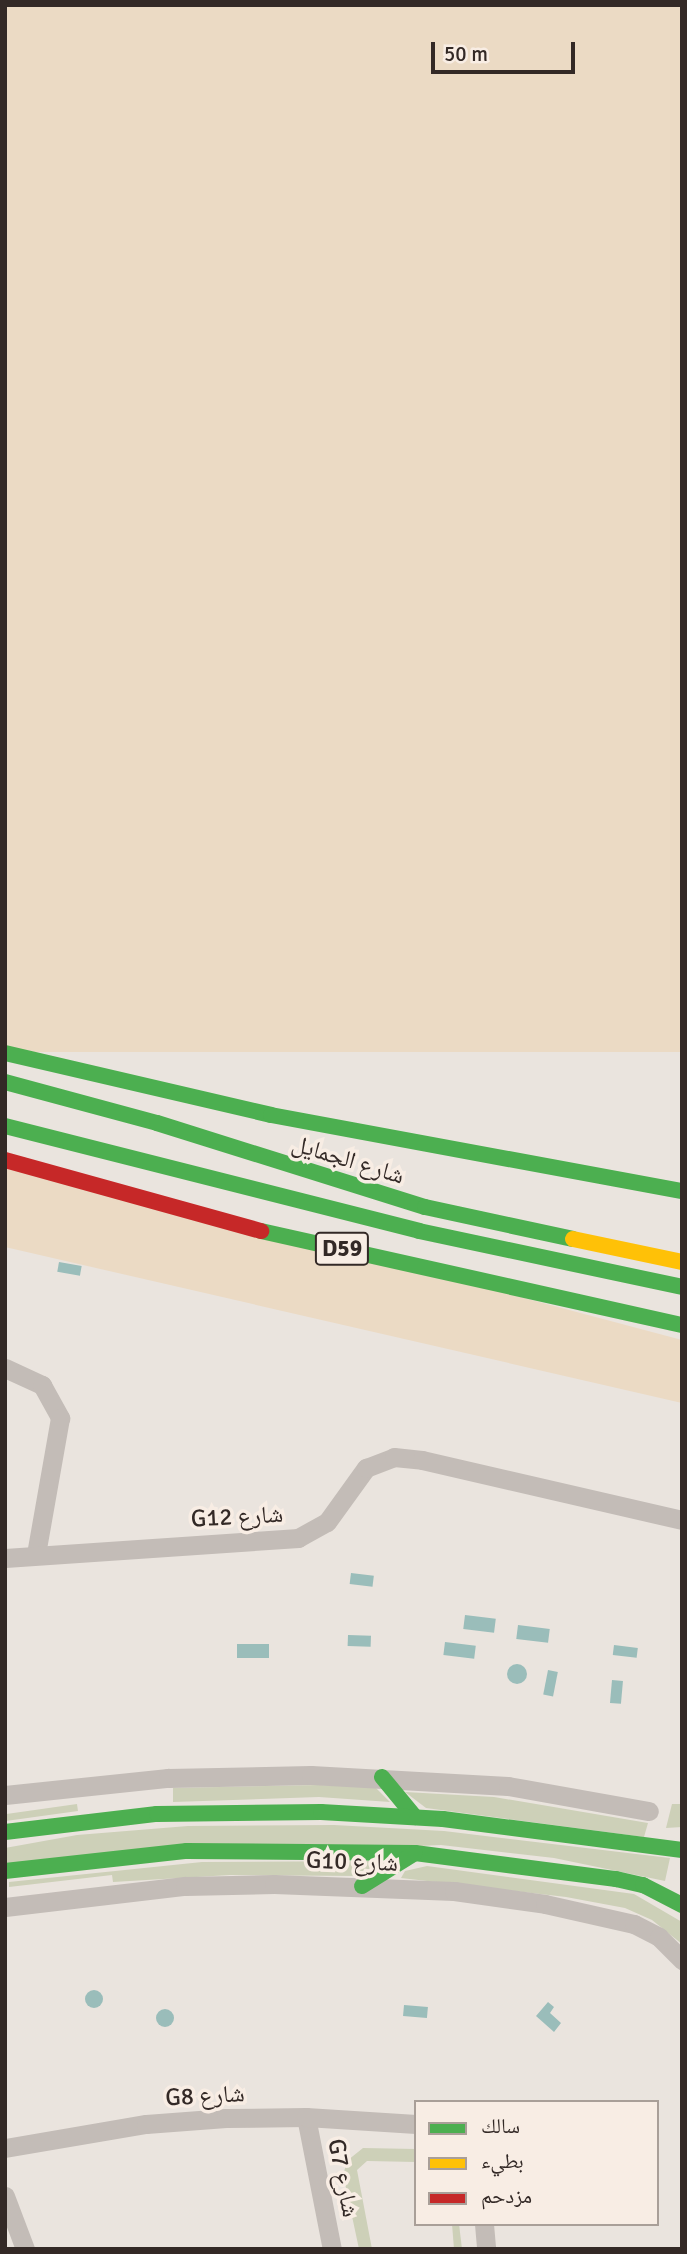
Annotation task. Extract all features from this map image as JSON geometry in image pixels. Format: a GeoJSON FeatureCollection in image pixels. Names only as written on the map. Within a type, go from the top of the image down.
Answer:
{"type":"FeatureCollection","features":[{"type":"Feature","properties":{"kind":"main road"},"geometry":{"type":"LineString","coordinates":[[5,1053],[271,1115],[682,1191]]}},
{"type":"Feature","properties":{"kind":"main road","name":"شارع الجمايل"},"geometry":{"type":"LineString","coordinates":[[5,1082],[157,1123],[425,1207],[682,1262]]}},
{"type":"Feature","properties":{"kind":"main road","name":"شارع الجمايل"},"geometry":{"type":"LineString","coordinates":[[5,1126],[419,1231],[682,1286]]}},
{"type":"Feature","properties":{"kind":"main road","name":"D59"},"geometry":{"type":"LineString","coordinates":[[5,1160],[207,1219],[682,1325]]}},
{"type":"Feature","properties":{"kind":"main road"},"geometry":{"type":"LineString","coordinates":[[382,1777],[415,1817]]}},
{"type":"Feature","properties":{"kind":"main road","name":"G10 شارع"},"geometry":{"type":"LineString","coordinates":[[5,1832],[144,1816],[239,1811],[415,1817],[682,1850]]}},
{"type":"Feature","properties":{"kind":"main road","name":"G10 شارع"},"geometry":{"type":"LineString","coordinates":[[5,1871],[187,1851],[415,1853],[616,1879],[643,1885],[682,1905]]}},
{"type":"Feature","properties":{"kind":"main road"},"geometry":{"type":"LineString","coordinates":[[362,1886],[415,1853]]}},
{"type":"Feature","properties":{"kind":"street"},"geometry":{"type":"LineString","coordinates":[[5,1368],[28,1375],[52,1397],[60,1418],[36,1554]]}},
{"type":"Feature","properties":{"kind":"street","name":"G12 شارع"},"geometry":{"type":"LineString","coordinates":[[5,1558],[298,1538],[327,1522],[366,1468],[394,1457],[422,1460],[682,1520]]}},
{"type":"Feature","properties":{"kind":"street"},"geometry":{"type":"LineString","coordinates":[[5,1795],[169,1778],[382,1777],[508,1786],[649,1811]]}},
{"type":"Feature","properties":{"kind":"street","name":"G10 شارع"},"geometry":{"type":"LineString","coordinates":[[5,1907],[185,1886],[362,1886],[488,1895],[590,1913],[647,1930],[682,1960]]}},
{"type":"Feature","properties":{"kind":"street","name":"G8 شارع"},"geometry":{"type":"LineString","coordinates":[[5,2148],[146,2124],[306,2117],[414,2123]]}},
{"type":"Feature","properties":{"kind":"street","name":"G7 شارع"},"geometry":{"type":"LineString","coordinates":[[306,2117],[332,2249]]}},
{"type":"Feature","properties":{"kind":"street"},"geometry":{"type":"LineString","coordinates":[[5,2196],[25,2249]]}},
{"type":"Feature","properties":{"kind":"street"},"geometry":{"type":"LineString","coordinates":[[484,2226],[486,2249]]}},
{"type":"Feature","properties":{"kind":"green space"},"geometry":{"type":"Polygon","coordinates":[[[319,1785],[375,1787],[390,1802],[319,1797],[173,1802],[173,1788],[319,1785]]]}},
{"type":"Feature","properties":{"kind":"green space"},"geometry":{"type":"Polygon","coordinates":[[[405,1792],[494,1797],[648,1823],[644,1837],[426,1808],[405,1792]]]}},
{"type":"Feature","properties":{"kind":"green space"},"geometry":{"type":"Polygon","coordinates":[[[77,1804],[78,1811],[6,1821],[5,1814],[77,1804]]]}},
{"type":"Feature","properties":{"kind":"green space"},"geometry":{"type":"Polygon","coordinates":[[[672,1804],[682,1804],[682,1827],[666,1828],[672,1804]]]}},
{"type":"Feature","properties":{"kind":"green space"},"geometry":{"type":"Polygon","coordinates":[[[334,1825],[444,1831],[670,1858],[665,1881],[554,1858],[441,1845],[5,1865],[5,1848],[77,1835],[188,1826],[334,1825]]]}},
{"type":"Feature","properties":{"kind":"green space"},"geometry":{"type":"Polygon","coordinates":[[[380,1861],[359,1876],[230,1875],[113,1882],[112,1875],[9,1887],[9,1882],[202,1862],[380,1861]]]}},
{"type":"Feature","properties":{"kind":"green space"},"geometry":{"type":"Polygon","coordinates":[[[427,1866],[634,1894],[682,1922],[682,1944],[652,1920],[625,1908],[566,1897],[401,1878],[405,1871],[427,1866]]]}},
{"type":"Feature","properties":{"kind":"green space"},"geometry":{"type":"Polygon","coordinates":[[[363,2148],[414,2149],[414,2162],[367,2161],[357,2170],[372,2249],[359,2249],[343,2174],[348,2160],[363,2148]]]}},
{"type":"Feature","properties":{"kind":"green space"},"geometry":{"type":"Polygon","coordinates":[[[452,2226],[459,2226],[462,2249],[454,2249],[452,2226]]]}},
{"type":"Feature","properties":{"kind":"sand"},"geometry":{"type":"Polygon","coordinates":[[[5,5],[682,5],[682,1052],[5,1052],[5,5]]]}},
{"type":"Feature","properties":{"kind":"sand"},"geometry":{"type":"Polygon","coordinates":[[[5,1160],[682,1340],[682,1403],[5,1247],[5,1160]]]}},
{"type":"Feature","properties":{"kind":"water"},"geometry":{"type":"Polygon","coordinates":[[[59,1262],[82,1266],[80,1276],[57,1272],[59,1262]]]}},
{"type":"Feature","properties":{"kind":"water"},"geometry":{"type":"Polygon","coordinates":[[[351,1573],[374,1576],[372,1587],[350,1584],[351,1573]]]}},
{"type":"Feature","properties":{"kind":"water"},"geometry":{"type":"Polygon","coordinates":[[[465,1615],[496,1619],[494,1633],[463,1629],[465,1615]]]}},
{"type":"Feature","properties":{"kind":"water"},"geometry":{"type":"Polygon","coordinates":[[[518,1625],[550,1629],[548,1643],[516,1639],[518,1625]]]}},
{"type":"Feature","properties":{"kind":"water"},"geometry":{"type":"Polygon","coordinates":[[[348,1635],[371,1636],[371,1647],[348,1646],[348,1635]]]}},
{"type":"Feature","properties":{"kind":"water"},"geometry":{"type":"Polygon","coordinates":[[[445,1642],[476,1646],[474,1659],[443,1655],[445,1642]]]}},
{"type":"Feature","properties":{"kind":"water"},"geometry":{"type":"Polygon","coordinates":[[[237,1644],[269,1644],[269,1658],[237,1658],[237,1644]]]}},
{"type":"Feature","properties":{"kind":"water"},"geometry":{"type":"Polygon","coordinates":[[[614,1645],[638,1648],[637,1658],[613,1655],[614,1645]]]}},
{"type":"Feature","properties":{"kind":"water"},"geometry":{"type":"Polygon","coordinates":[[[513,1664],[521,1664],[527,1674],[521,1684],[513,1684],[507,1678],[507,1670],[513,1664]]]}},
{"type":"Feature","properties":{"kind":"water"},"geometry":{"type":"Polygon","coordinates":[[[548,1670],[558,1672],[553,1696],[543,1695],[548,1670]]]}},
{"type":"Feature","properties":{"kind":"water"},"geometry":{"type":"Polygon","coordinates":[[[612,1680],[623,1681],[621,1704],[610,1703],[612,1680]]]}},
{"type":"Feature","properties":{"kind":"water"},"geometry":{"type":"Polygon","coordinates":[[[94,1990],[100,1993],[103,1999],[100,2005],[94,2008],[88,2005],[85,1999],[88,1993],[94,1990]]]}},
{"type":"Feature","properties":{"kind":"water"},"geometry":{"type":"Polygon","coordinates":[[[548,2002],[554,2007],[550,2013],[561,2023],[554,2032],[536,2016],[548,2002]]]}},
{"type":"Feature","properties":{"kind":"water"},"geometry":{"type":"Polygon","coordinates":[[[404,2005],[428,2007],[427,2018],[403,2016],[404,2005]]]}},
{"type":"Feature","properties":{"kind":"water"},"geometry":{"type":"Polygon","coordinates":[[[165,2009],[171,2012],[174,2018],[171,2024],[165,2027],[159,2024],[156,2018],[159,2012],[165,2009]]]}},
{"type":"Feature","properties":{"kind":"traffic: fast"},"geometry":{"type":"LineString","coordinates":[[5,1053],[271,1115],[682,1191]]}},
{"type":"Feature","properties":{"kind":"traffic: fast"},"geometry":{"type":"LineString","coordinates":[[5,1082],[157,1123],[425,1207],[573,1239]]}},
{"type":"Feature","properties":{"kind":"traffic: fast"},"geometry":{"type":"LineString","coordinates":[[5,1126],[419,1231],[682,1287]]}},
{"type":"Feature","properties":{"kind":"traffic: fast"},"geometry":{"type":"LineString","coordinates":[[261,1231],[682,1325]]}},
{"type":"Feature","properties":{"kind":"traffic: fast"},"geometry":{"type":"LineString","coordinates":[[382,1777],[415,1817]]}},
{"type":"Feature","properties":{"kind":"traffic: fast"},"geometry":{"type":"LineString","coordinates":[[5,1832],[157,1814],[321,1812],[443,1819],[682,1850]]}},
{"type":"Feature","properties":{"kind":"traffic: fast"},"geometry":{"type":"LineString","coordinates":[[5,1871],[187,1851],[415,1853],[616,1879],[643,1885],[682,1905]]}},
{"type":"Feature","properties":{"kind":"traffic: fast"},"geometry":{"type":"LineString","coordinates":[[362,1886],[415,1853]]}},
{"type":"Feature","properties":{"kind":"traffic: slow"},"geometry":{"type":"LineString","coordinates":[[573,1239],[682,1262]]}},
{"type":"Feature","properties":{"kind":"traffic: jam"},"geometry":{"type":"LineString","coordinates":[[5,1160],[261,1231]]}}]}
